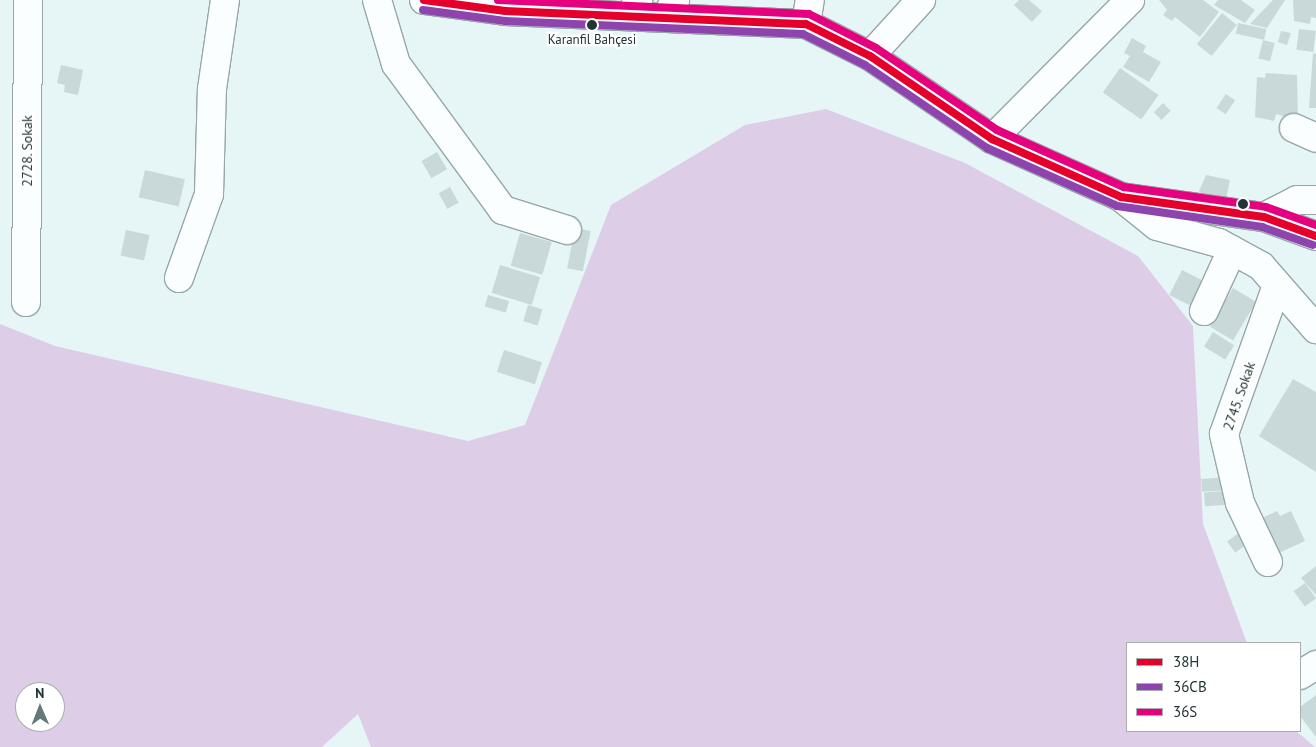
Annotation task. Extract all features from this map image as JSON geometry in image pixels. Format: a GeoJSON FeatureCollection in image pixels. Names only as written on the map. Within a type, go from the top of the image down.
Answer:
{"type":"FeatureCollection","features":[{"type":"Feature","properties":{"kind":"street","name":"2728. Sokak"},"geometry":{"type":"LineString","coordinates":[[26,302],[28,0]]}},
{"type":"Feature","properties":{"kind":"street"},"geometry":{"type":"LineString","coordinates":[[179,278],[209,194],[212,89],[225,0]]}},
{"type":"Feature","properties":{"kind":"street"},"geometry":{"type":"LineString","coordinates":[[377,0],[396,64],[503,210],[567,230]]}},
{"type":"Feature","properties":{"kind":"street"},"geometry":{"type":"LineString","coordinates":[[424,0],[508,5],[808,12],[992,139],[1121,197],[1157,226],[1232,250],[1261,266],[1316,329]]}},
{"type":"Feature","properties":{"kind":"street"},"geometry":{"type":"LineString","coordinates":[[870,56],[921,0]]}},
{"type":"Feature","properties":{"kind":"street"},"geometry":{"type":"LineString","coordinates":[[992,139],[1130,0]]}},
{"type":"Feature","properties":{"kind":"street"},"geometry":{"type":"LineString","coordinates":[[1121,197],[1264,217],[1316,236]]}},
{"type":"Feature","properties":{"kind":"street"},"geometry":{"type":"LineString","coordinates":[[1264,217],[1297,200],[1316,200]]}},
{"type":"Feature","properties":{"kind":"street"},"geometry":{"type":"LineString","coordinates":[[1204,311],[1232,250]]}},
{"type":"Feature","properties":{"kind":"street","name":"2745. Sokak"},"geometry":{"type":"LineString","coordinates":[[1268,562],[1240,503],[1224,434],[1277,285]]}},
{"type":"Feature","properties":{"kind":"street"},"geometry":{"type":"LineString","coordinates":[[1301,674],[1316,665]]}},
{"type":"Feature","properties":{"kind":"shaded area"},"geometry":{"type":"Polygon","coordinates":[[[826,109],[965,163],[1138,256],[1193,326],[1203,524],[1247,642],[1126,642],[1126,732],[1297,732],[1315,747],[371,747],[358,714],[322,747],[0,747],[0,324],[55,346],[468,441],[525,425],[611,205],[745,125],[826,109]]]}},
{"type":"Feature","properties":{"kind":"building"},"geometry":{"type":"Polygon","coordinates":[[[1019,0],[1029,0],[1042,11],[1032,22],[1014,5],[1019,0]]]}},
{"type":"Feature","properties":{"kind":"building"},"geometry":{"type":"Polygon","coordinates":[[[1159,0],[1203,0],[1219,12],[1200,37],[1175,17],[1172,21],[1163,15],[1167,10],[1159,0]]]}},
{"type":"Feature","properties":{"kind":"building"},"geometry":{"type":"Polygon","coordinates":[[[1218,0],[1241,0],[1255,10],[1245,23],[1214,5],[1218,0]]]}},
{"type":"Feature","properties":{"kind":"building"},"geometry":{"type":"Polygon","coordinates":[[[1273,0],[1285,0],[1267,28],[1250,24],[1273,0]]]}},
{"type":"Feature","properties":{"kind":"building"},"geometry":{"type":"Polygon","coordinates":[[[1293,0],[1316,0],[1316,18],[1311,17],[1310,24],[1294,21],[1293,0]]]}},
{"type":"Feature","properties":{"kind":"building"},"geometry":{"type":"Polygon","coordinates":[[[1222,13],[1237,25],[1212,56],[1197,44],[1222,13]]]}},
{"type":"Feature","properties":{"kind":"building"},"geometry":{"type":"Polygon","coordinates":[[[1238,23],[1266,29],[1264,40],[1236,34],[1238,23]]]}},
{"type":"Feature","properties":{"kind":"building"},"geometry":{"type":"Polygon","coordinates":[[[1299,29],[1316,31],[1313,52],[1296,50],[1299,29]]]}},
{"type":"Feature","properties":{"kind":"building"},"geometry":{"type":"Polygon","coordinates":[[[1281,31],[1291,33],[1287,45],[1278,42],[1281,31]]]}},
{"type":"Feature","properties":{"kind":"building"},"geometry":{"type":"Polygon","coordinates":[[[1132,38],[1146,46],[1143,52],[1161,62],[1149,82],[1123,67],[1130,56],[1124,53],[1132,38]]]}},
{"type":"Feature","properties":{"kind":"building"},"geometry":{"type":"Polygon","coordinates":[[[1263,40],[1275,43],[1270,61],[1258,58],[1263,40]]]}},
{"type":"Feature","properties":{"kind":"building"},"geometry":{"type":"Polygon","coordinates":[[[1313,53],[1316,54],[1316,108],[1309,108],[1313,53]]]}},
{"type":"Feature","properties":{"kind":"building"},"geometry":{"type":"Polygon","coordinates":[[[61,65],[83,70],[78,95],[64,92],[65,85],[57,83],[61,65]]]}},
{"type":"Feature","properties":{"kind":"building"},"geometry":{"type":"Polygon","coordinates":[[[1120,68],[1159,95],[1141,120],[1103,93],[1120,68]]]}},
{"type":"Feature","properties":{"kind":"building"},"geometry":{"type":"Polygon","coordinates":[[[1266,73],[1297,75],[1298,120],[1276,114],[1274,121],[1255,117],[1257,77],[1265,78],[1266,73]]]}},
{"type":"Feature","properties":{"kind":"building"},"geometry":{"type":"Polygon","coordinates":[[[1226,94],[1235,100],[1226,114],[1216,108],[1226,94]]]}},
{"type":"Feature","properties":{"kind":"building"},"geometry":{"type":"Polygon","coordinates":[[[1163,103],[1171,111],[1162,120],[1154,112],[1163,103]]]}},
{"type":"Feature","properties":{"kind":"building"},"geometry":{"type":"Polygon","coordinates":[[[437,152],[447,169],[431,178],[421,161],[437,152]]]}},
{"type":"Feature","properties":{"kind":"building"},"geometry":{"type":"Polygon","coordinates":[[[145,170],[185,179],[179,207],[139,197],[145,170]]]}},
{"type":"Feature","properties":{"kind":"building"},"geometry":{"type":"Polygon","coordinates":[[[1206,175],[1230,180],[1226,199],[1202,195],[1199,191],[1206,175]]]}},
{"type":"Feature","properties":{"kind":"building"},"geometry":{"type":"Polygon","coordinates":[[[450,187],[459,203],[447,209],[439,193],[450,187]]]}},
{"type":"Feature","properties":{"kind":"building"},"geometry":{"type":"Polygon","coordinates":[[[575,228],[591,231],[583,271],[567,268],[575,228]]]}},
{"type":"Feature","properties":{"kind":"building"},"geometry":{"type":"Polygon","coordinates":[[[126,230],[149,235],[144,260],[121,255],[126,230]]]}},
{"type":"Feature","properties":{"kind":"building"},"geometry":{"type":"Polygon","coordinates":[[[520,233],[552,242],[542,275],[511,266],[520,233]]]}},
{"type":"Feature","properties":{"kind":"building"},"geometry":{"type":"Polygon","coordinates":[[[500,265],[540,277],[532,305],[492,293],[500,265]]]}},
{"type":"Feature","properties":{"kind":"building"},"geometry":{"type":"Polygon","coordinates":[[[1182,270],[1210,284],[1197,309],[1169,295],[1182,270]]]}},
{"type":"Feature","properties":{"kind":"building"},"geometry":{"type":"Polygon","coordinates":[[[1233,288],[1256,302],[1233,340],[1210,327],[1233,288]]]}},
{"type":"Feature","properties":{"kind":"building"},"geometry":{"type":"Polygon","coordinates":[[[488,295],[509,301],[506,313],[485,307],[488,295]]]}},
{"type":"Feature","properties":{"kind":"building"},"geometry":{"type":"Polygon","coordinates":[[[528,305],[542,309],[538,325],[523,321],[528,305]]]}},
{"type":"Feature","properties":{"kind":"building"},"geometry":{"type":"Polygon","coordinates":[[[1213,332],[1234,345],[1225,360],[1204,346],[1213,332]]]}},
{"type":"Feature","properties":{"kind":"building"},"geometry":{"type":"Polygon","coordinates":[[[504,350],[542,362],[535,384],[497,372],[504,350]]]}},
{"type":"Feature","properties":{"kind":"building"},"geometry":{"type":"Polygon","coordinates":[[[1293,379],[1316,392],[1316,472],[1259,436],[1293,379]]]}},
{"type":"Feature","properties":{"kind":"building"},"geometry":{"type":"Polygon","coordinates":[[[1228,477],[1229,490],[1202,492],[1201,479],[1228,477]]]}},
{"type":"Feature","properties":{"kind":"building"},"geometry":{"type":"Polygon","coordinates":[[[1224,491],[1225,505],[1205,506],[1204,492],[1224,491]]]}},
{"type":"Feature","properties":{"kind":"building"},"geometry":{"type":"Polygon","coordinates":[[[1277,511],[1280,516],[1291,511],[1305,541],[1279,553],[1262,518],[1277,511]]]}},
{"type":"Feature","properties":{"kind":"building"},"geometry":{"type":"Polygon","coordinates":[[[1240,532],[1248,543],[1235,553],[1227,541],[1240,532]]]}},
{"type":"Feature","properties":{"kind":"building"},"geometry":{"type":"Polygon","coordinates":[[[1316,566],[1316,595],[1301,578],[1316,566]]]}},
{"type":"Feature","properties":{"kind":"building"},"geometry":{"type":"Polygon","coordinates":[[[1305,583],[1316,598],[1305,607],[1294,591],[1305,583]]]}},
{"type":"Feature","properties":{"kind":"building"},"geometry":{"type":"Polygon","coordinates":[[[1316,695],[1316,737],[1301,717],[1301,706],[1316,695]]]}},
{"type":"Feature","properties":{"kind":"transit line","name":"38H"},"geometry":{"type":"LineString","coordinates":[[424,0],[505,11],[806,24],[870,56],[992,139],[1121,197],[1264,217],[1316,236]]}},
{"type":"Feature","properties":{"kind":"transit line","name":"36S"},"geometry":{"type":"LineString","coordinates":[[498,0],[809,14],[876,48],[997,130],[1124,187],[1266,207],[1316,225]]}},
{"type":"Feature","properties":{"kind":"transit line","name":"36CB"},"geometry":{"type":"LineString","coordinates":[[423,10],[505,21],[803,34],[865,65],[987,148],[1117,206],[1262,227],[1313,245]]}},
{"type":"Feature","properties":{"kind":"place","name":"Karanfil Bahçesi"},"geometry":{"type":"Point","coordinates":[592,25]}}]}
